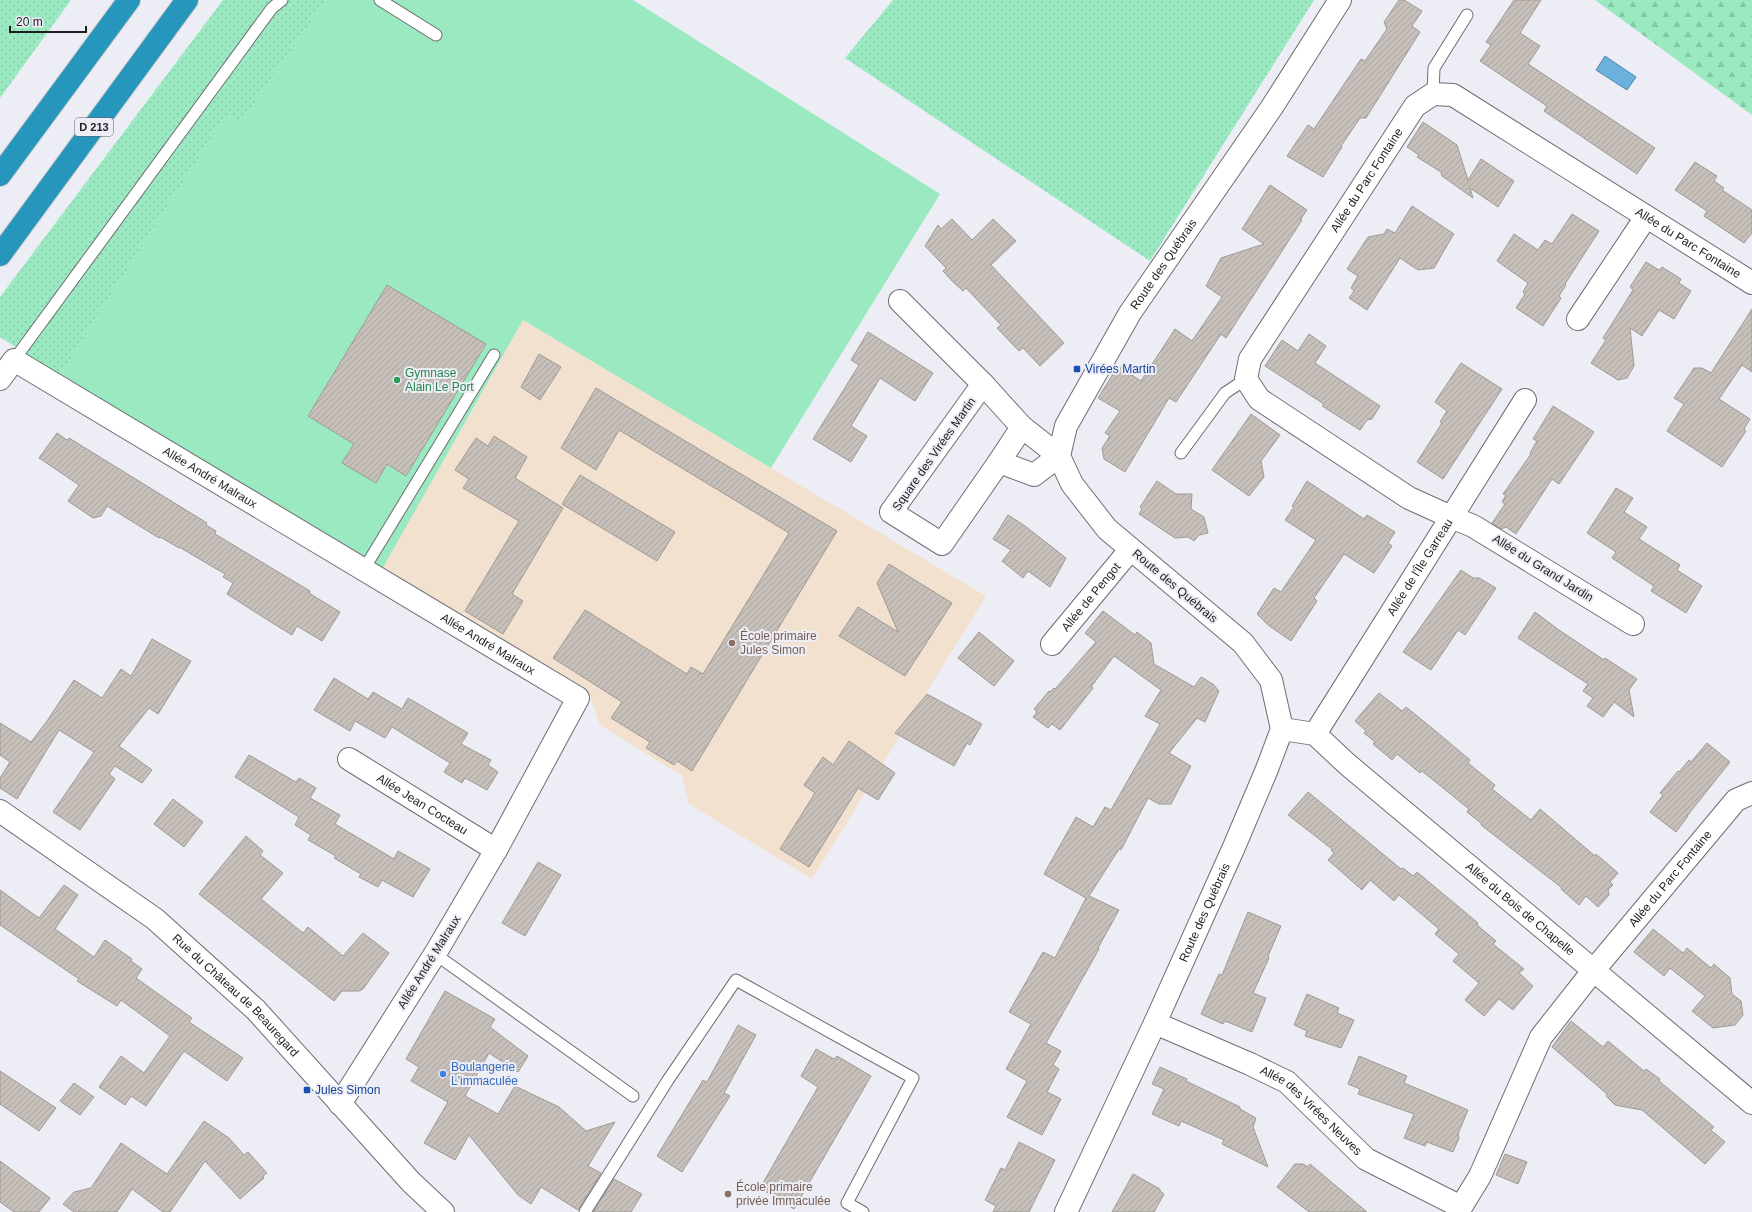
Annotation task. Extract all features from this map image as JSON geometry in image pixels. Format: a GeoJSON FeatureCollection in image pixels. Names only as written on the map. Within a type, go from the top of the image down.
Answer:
{"type":"FeatureCollection","features":[{"type":"Feature","properties":{"kind":"highway"},"geometry":{"type":"LineString","coordinates":[[0,175],[129,0]]}},
{"type":"Feature","properties":{"kind":"highway","name":"D 213"},"geometry":{"type":"LineString","coordinates":[[0,255],[187,0]]}},
{"type":"Feature","properties":{"kind":"street","name":"Route des Québrais"},"geometry":{"type":"LineString","coordinates":[[1066,1212],[1155,1023],[1234,847],[1282,729],[1271,680],[1243,643],[1130,550],[1107,529],[1072,484],[1059,456],[1066,426],[1130,312],[1272,107],[1340,0]]}},
{"type":"Feature","properties":{"kind":"street","name":"Allée du Parc Fontaine"},"geometry":{"type":"LineString","coordinates":[[1246,379],[1250,359],[1415,106],[1433,94],[1453,95],[1752,284]]}},
{"type":"Feature","properties":{"kind":"street"},"geometry":{"type":"LineString","coordinates":[[1578,319],[1646,217]]}},
{"type":"Feature","properties":{"kind":"street","name":"Square des Virées Martin"},"geometry":{"type":"LineString","coordinates":[[900,301],[983,384],[1022,427],[1059,456]]}},
{"type":"Feature","properties":{"kind":"street"},"geometry":{"type":"LineString","coordinates":[[0,380],[14,360]]}},
{"type":"Feature","properties":{"kind":"street","name":"Allée André Malraux"},"geometry":{"type":"LineString","coordinates":[[14,360],[578,698],[496,850],[435,954],[340,1104]]}},
{"type":"Feature","properties":{"kind":"street"},"geometry":{"type":"LineString","coordinates":[[1246,379],[1259,399],[1409,498],[1450,517]]}},
{"type":"Feature","properties":{"kind":"street","name":"Square des Virées Martin"},"geometry":{"type":"LineString","coordinates":[[983,384],[891,512],[942,544],[1022,427]]}},
{"type":"Feature","properties":{"kind":"street","name":"Allée de l'Île Garreau"},"geometry":{"type":"LineString","coordinates":[[1315,734],[1450,517],[1525,400]]}},
{"type":"Feature","properties":{"kind":"street"},"geometry":{"type":"LineString","coordinates":[[999,462],[1034,475],[1059,456]]}},
{"type":"Feature","properties":{"kind":"street","name":"Allée du Grand Jardin"},"geometry":{"type":"LineString","coordinates":[[1450,517],[1473,526],[1633,624]]}},
{"type":"Feature","properties":{"kind":"street","name":"Allée de Pengot"},"geometry":{"type":"LineString","coordinates":[[1052,644],[1130,550]]}},
{"type":"Feature","properties":{"kind":"street"},"geometry":{"type":"LineString","coordinates":[[1282,729],[1315,734]]}},
{"type":"Feature","properties":{"kind":"street","name":"Allée du Bois de Chapelle"},"geometry":{"type":"LineString","coordinates":[[1315,734],[1347,764],[1752,1103]]}},
{"type":"Feature","properties":{"kind":"street","name":"Allée Jean Cocteau"},"geometry":{"type":"LineString","coordinates":[[349,759],[496,850]]}},
{"type":"Feature","properties":{"kind":"street","name":"Allée du Parc Fontaine"},"geometry":{"type":"LineString","coordinates":[[1593,971],[1736,800],[1752,793]]}},
{"type":"Feature","properties":{"kind":"street","name":"Rue du Château de Beauregard"},"geometry":{"type":"LineString","coordinates":[[0,811],[154,918],[256,1010],[411,1182],[443,1212]]}},
{"type":"Feature","properties":{"kind":"street","name":"Allée des Virées Neuves"},"geometry":{"type":"LineString","coordinates":[[1155,1023],[1250,1064],[1287,1082],[1366,1159],[1463,1210],[1480,1176],[1540,1037],[1593,971]]}},
{"type":"Feature","properties":{"kind":"lane"},"geometry":{"type":"LineString","coordinates":[[14,360],[272,8],[282,0]]}},
{"type":"Feature","properties":{"kind":"lane"},"geometry":{"type":"LineString","coordinates":[[380,0],[436,35]]}},
{"type":"Feature","properties":{"kind":"lane"},"geometry":{"type":"LineString","coordinates":[[1433,94],[1434,68],[1467,15]]}},
{"type":"Feature","properties":{"kind":"lane"},"geometry":{"type":"LineString","coordinates":[[364,569],[494,355]]}},
{"type":"Feature","properties":{"kind":"lane"},"geometry":{"type":"LineString","coordinates":[[1181,453],[1225,393],[1246,379]]}},
{"type":"Feature","properties":{"kind":"lane"},"geometry":{"type":"LineString","coordinates":[[435,954],[633,1096]]}},
{"type":"Feature","properties":{"kind":"lane"},"geometry":{"type":"LineString","coordinates":[[585,1212],[668,1080],[736,980],[912,1078],[847,1203],[863,1212]]}},
{"type":"Feature","properties":{"kind":"shaded area","name":"École primaire Jules Simon"},"geometry":{"type":"Polygon","coordinates":[[[523,320],[986,596],[812,879],[689,804],[682,776],[600,725],[588,690],[381,571],[523,320]]]}},
{"type":"Feature","properties":{"kind":"green space"},"geometry":{"type":"Polygon","coordinates":[[[0,0],[71,0],[0,98],[0,0]]]}},
{"type":"Feature","properties":{"kind":"green space"},"geometry":{"type":"Polygon","coordinates":[[[223,0],[326,0],[242,121],[226,115],[60,375],[0,337],[0,297],[223,0]]]}},
{"type":"Feature","properties":{"kind":"green space"},"geometry":{"type":"Polygon","coordinates":[[[326,0],[633,0],[940,194],[771,468],[523,320],[381,571],[60,375],[226,115],[242,121],[326,0]]]}},
{"type":"Feature","properties":{"kind":"green space"},"geometry":{"type":"Polygon","coordinates":[[[893,0],[1314,0],[1150,261],[845,58],[893,0]]]}},
{"type":"Feature","properties":{"kind":"green space"},"geometry":{"type":"Polygon","coordinates":[[[1595,0],[1752,0],[1752,115],[1595,0]]]}},
{"type":"Feature","properties":{"kind":"water"},"geometry":{"type":"Polygon","coordinates":[[[1605,56],[1636,77],[1627,90],[1596,70],[1605,56]]]}},
{"type":"Feature","properties":{"kind":"building"},"geometry":{"type":"Polygon","coordinates":[[[1399,0],[1404,0],[1422,11],[1412,26],[1420,32],[1366,118],[1360,118],[1341,146],[1342,147],[1323,177],[1287,156],[1308,125],[1314,129],[1361,59],[1365,61],[1387,29],[1384,22],[1399,0]]]}},
{"type":"Feature","properties":{"kind":"building"},"geometry":{"type":"Polygon","coordinates":[[[1514,0],[1541,0],[1520,33],[1540,46],[1528,64],[1655,148],[1637,174],[1544,111],[1547,106],[1480,61],[1491,45],[1486,42],[1514,0]]]}},
{"type":"Feature","properties":{"kind":"building"},"geometry":{"type":"Polygon","coordinates":[[[1423,122],[1457,145],[1468,180],[1481,159],[1514,181],[1498,207],[1470,188],[1473,198],[1442,176],[1441,172],[1417,157],[1419,155],[1407,147],[1423,122]]]}},
{"type":"Feature","properties":{"kind":"building"},"geometry":{"type":"Polygon","coordinates":[[[1695,162],[1717,176],[1714,181],[1724,188],[1722,190],[1752,210],[1752,233],[1744,243],[1704,216],[1707,211],[1675,190],[1695,162]]]}},
{"type":"Feature","properties":{"kind":"building"},"geometry":{"type":"Polygon","coordinates":[[[1270,185],[1307,210],[1300,220],[1302,220],[1226,338],[1221,334],[1176,402],[1169,398],[1125,472],[1104,459],[1102,448],[1110,436],[1105,433],[1120,411],[1098,398],[1118,366],[1141,381],[1175,329],[1192,341],[1222,297],[1206,286],[1221,258],[1264,244],[1242,229],[1270,185]]]}},
{"type":"Feature","properties":{"kind":"building"},"geometry":{"type":"Polygon","coordinates":[[[1412,206],[1454,234],[1434,268],[1418,270],[1400,258],[1367,310],[1349,298],[1354,291],[1351,288],[1358,276],[1347,269],[1368,237],[1384,234],[1387,229],[1395,233],[1412,206]]]}},
{"type":"Feature","properties":{"kind":"building"},"geometry":{"type":"Polygon","coordinates":[[[1572,214],[1599,231],[1565,284],[1566,285],[1559,296],[1561,298],[1543,326],[1516,308],[1525,294],[1523,292],[1528,283],[1497,261],[1514,234],[1538,250],[1545,240],[1552,244],[1572,214]]]}},
{"type":"Feature","properties":{"kind":"building"},"geometry":{"type":"Polygon","coordinates":[[[952,219],[972,240],[993,219],[1016,241],[991,265],[1064,343],[1040,366],[1023,348],[1019,351],[997,328],[1001,325],[966,288],[963,291],[952,281],[943,271],[946,268],[925,246],[938,225],[941,229],[952,219]]]}},
{"type":"Feature","properties":{"kind":"building"},"geometry":{"type":"Polygon","coordinates":[[[1646,262],[1659,270],[1662,267],[1681,279],[1679,283],[1691,291],[1674,319],[1659,310],[1642,336],[1630,328],[1634,366],[1627,378],[1618,380],[1591,363],[1606,340],[1603,338],[1633,290],[1630,287],[1646,262]]]}},
{"type":"Feature","properties":{"kind":"building","name":"Gymnase Alain Le Port"},"geometry":{"type":"Polygon","coordinates":[[[387,285],[486,344],[406,476],[387,464],[376,483],[342,463],[354,444],[308,416],[387,285]]]}},
{"type":"Feature","properties":{"kind":"building"},"geometry":{"type":"Polygon","coordinates":[[[1752,309],[1752,372],[1742,365],[1719,399],[1750,419],[1744,429],[1746,431],[1722,467],[1667,431],[1684,404],[1674,398],[1694,368],[1702,368],[1711,373],[1752,309]]]}},
{"type":"Feature","properties":{"kind":"building"},"geometry":{"type":"Polygon","coordinates":[[[868,332],[933,373],[915,401],[880,378],[851,426],[867,436],[851,462],[813,439],[859,365],[851,360],[868,332]]]}},
{"type":"Feature","properties":{"kind":"building"},"geometry":{"type":"Polygon","coordinates":[[[1309,334],[1326,346],[1315,363],[1380,406],[1372,419],[1367,420],[1360,430],[1322,406],[1324,404],[1265,366],[1282,340],[1298,351],[1309,334]]]}},
{"type":"Feature","properties":{"kind":"building"},"geometry":{"type":"Polygon","coordinates":[[[539,354],[561,367],[540,400],[521,387],[539,354]]]}},
{"type":"Feature","properties":{"kind":"building"},"geometry":{"type":"Polygon","coordinates":[[[1461,363],[1502,389],[1443,479],[1417,462],[1442,423],[1440,422],[1447,411],[1435,402],[1461,363]]]}},
{"type":"Feature","properties":{"kind":"building"},"geometry":{"type":"Polygon","coordinates":[[[596,388],[837,531],[692,771],[677,761],[674,765],[646,748],[650,742],[611,718],[622,702],[553,658],[585,610],[687,674],[691,667],[703,674],[789,533],[619,430],[596,470],[561,448],[596,388]]]}},
{"type":"Feature","properties":{"kind":"building"},"geometry":{"type":"Polygon","coordinates":[[[1553,406],[1594,432],[1559,484],[1552,479],[1516,534],[1506,527],[1501,529],[1492,523],[1505,504],[1502,502],[1506,495],[1503,494],[1531,454],[1530,453],[1537,441],[1533,439],[1553,406]]]}},
{"type":"Feature","properties":{"kind":"building"},"geometry":{"type":"Polygon","coordinates":[[[1251,414],[1280,435],[1261,461],[1264,477],[1249,496],[1212,470],[1251,414]]]}},
{"type":"Feature","properties":{"kind":"building"},"geometry":{"type":"Polygon","coordinates":[[[57,433],[67,440],[69,438],[207,523],[206,525],[216,531],[215,534],[310,591],[309,593],[340,612],[322,641],[297,626],[292,635],[274,624],[227,594],[233,583],[223,577],[225,574],[179,547],[160,537],[159,538],[107,506],[101,516],[93,518],[68,501],[79,485],[39,458],[57,433]]]}},
{"type":"Feature","properties":{"kind":"building"},"geometry":{"type":"Polygon","coordinates":[[[494,436],[527,457],[515,478],[563,508],[512,594],[523,601],[503,634],[465,611],[519,521],[463,488],[469,479],[455,470],[476,438],[488,446],[494,436]]]}},
{"type":"Feature","properties":{"kind":"building"},"geometry":{"type":"Polygon","coordinates":[[[580,475],[675,532],[657,561],[562,504],[580,475]]]}},
{"type":"Feature","properties":{"kind":"building"},"geometry":{"type":"Polygon","coordinates":[[[1157,481],[1176,494],[1192,494],[1191,509],[1204,517],[1208,533],[1199,535],[1194,541],[1188,537],[1175,538],[1139,514],[1142,509],[1140,507],[1157,481]]]}},
{"type":"Feature","properties":{"kind":"building"},"geometry":{"type":"Polygon","coordinates":[[[1307,481],[1364,519],[1367,515],[1395,532],[1388,543],[1392,546],[1374,573],[1344,554],[1314,598],[1317,601],[1291,641],[1268,625],[1257,614],[1274,588],[1281,592],[1316,540],[1285,520],[1294,507],[1292,506],[1307,481]]]}},
{"type":"Feature","properties":{"kind":"building"},"geometry":{"type":"Polygon","coordinates":[[[1616,488],[1633,498],[1624,512],[1647,527],[1639,539],[1680,565],[1677,570],[1702,586],[1686,613],[1651,591],[1654,586],[1612,558],[1616,552],[1587,533],[1616,488]]]}},
{"type":"Feature","properties":{"kind":"building"},"geometry":{"type":"Polygon","coordinates":[[[1008,515],[1025,526],[1066,558],[1050,587],[1028,571],[1023,578],[1002,561],[1011,550],[993,539],[1008,515]]]}},
{"type":"Feature","properties":{"kind":"building"},"geometry":{"type":"Polygon","coordinates":[[[889,564],[952,603],[905,676],[839,636],[858,607],[898,632],[877,583],[889,564]]]}},
{"type":"Feature","properties":{"kind":"building"},"geometry":{"type":"Polygon","coordinates":[[[1461,570],[1473,578],[1479,578],[1496,588],[1465,635],[1458,630],[1431,670],[1403,652],[1461,570]]]}},
{"type":"Feature","properties":{"kind":"building"},"geometry":{"type":"Polygon","coordinates":[[[1103,611],[1135,635],[1137,632],[1151,643],[1154,664],[1194,687],[1201,677],[1213,684],[1219,691],[1205,722],[1197,718],[1169,753],[1191,766],[1171,804],[1159,804],[1148,798],[1121,850],[1119,849],[1089,896],[1119,910],[1098,948],[1099,949],[1046,1043],[1061,1051],[1053,1065],[1059,1069],[1047,1092],[1061,1099],[1042,1135],[1007,1117],[1027,1081],[1006,1069],[1031,1024],[1009,1012],[1043,952],[1055,958],[1086,898],[1044,874],[1076,817],[1093,827],[1105,807],[1111,810],[1160,724],[1145,716],[1161,690],[1114,656],[1091,687],[1093,688],[1060,730],[1052,724],[1048,728],[1033,717],[1037,712],[1034,709],[1049,691],[1050,692],[1054,688],[1055,689],[1096,642],[1085,633],[1103,611]]]}},
{"type":"Feature","properties":{"kind":"building"},"geometry":{"type":"Polygon","coordinates":[[[1535,612],[1604,660],[1605,658],[1637,679],[1629,690],[1634,717],[1614,702],[1603,717],[1587,706],[1593,698],[1583,691],[1588,684],[1518,638],[1535,612]]]}},
{"type":"Feature","properties":{"kind":"building"},"geometry":{"type":"Polygon","coordinates":[[[979,632],[1014,661],[994,686],[958,658],[979,632]]]}},
{"type":"Feature","properties":{"kind":"building"},"geometry":{"type":"Polygon","coordinates":[[[152,639],[191,661],[158,714],[149,708],[119,746],[152,770],[142,783],[115,766],[109,774],[115,779],[80,830],[53,812],[94,752],[59,730],[17,799],[0,788],[0,778],[10,762],[0,755],[0,723],[31,742],[74,680],[102,698],[121,669],[131,676],[152,639]]]}},
{"type":"Feature","properties":{"kind":"building"},"geometry":{"type":"Polygon","coordinates":[[[334,678],[368,699],[373,692],[402,709],[408,698],[468,733],[461,744],[491,760],[488,765],[498,772],[487,790],[465,778],[462,783],[444,772],[450,763],[392,727],[385,738],[355,721],[350,731],[314,710],[334,678]]]}},
{"type":"Feature","properties":{"kind":"building"},"geometry":{"type":"Polygon","coordinates":[[[1379,693],[1402,711],[1406,707],[1432,728],[1470,760],[1468,763],[1495,785],[1492,789],[1531,820],[1540,809],[1595,856],[1596,854],[1618,873],[1610,882],[1613,885],[1608,890],[1609,895],[1598,907],[1586,896],[1579,905],[1561,889],[1562,888],[1481,825],[1482,824],[1467,812],[1469,809],[1422,771],[1420,773],[1397,754],[1392,760],[1373,744],[1375,742],[1364,733],[1366,731],[1355,721],[1379,693]]]}},
{"type":"Feature","properties":{"kind":"building"},"geometry":{"type":"Polygon","coordinates":[[[927,694],[982,724],[970,745],[967,743],[954,766],[895,733],[927,694]]]}},
{"type":"Feature","properties":{"kind":"building"},"geometry":{"type":"Polygon","coordinates":[[[849,741],[895,773],[878,800],[858,788],[809,867],[780,849],[815,793],[804,785],[823,757],[833,765],[849,741]]]}},
{"type":"Feature","properties":{"kind":"building"},"geometry":{"type":"Polygon","coordinates":[[[1707,743],[1730,762],[1676,832],[1650,812],[1663,795],[1660,793],[1678,771],[1679,772],[1689,760],[1691,762],[1707,743]]]}},
{"type":"Feature","properties":{"kind":"building"},"geometry":{"type":"Polygon","coordinates":[[[249,755],[296,782],[299,778],[316,788],[310,798],[340,815],[335,824],[394,859],[398,851],[430,869],[413,897],[382,880],[378,887],[359,877],[361,874],[334,858],[336,856],[308,840],[311,835],[295,825],[299,817],[235,777],[249,755]]]}},
{"type":"Feature","properties":{"kind":"building"},"geometry":{"type":"Polygon","coordinates":[[[1308,792],[1401,869],[1403,868],[1413,876],[1417,872],[1478,923],[1477,925],[1496,941],[1493,944],[1524,969],[1519,973],[1533,986],[1513,1010],[1499,999],[1484,1016],[1465,1000],[1479,983],[1453,961],[1459,954],[1435,934],[1439,929],[1399,895],[1394,901],[1370,880],[1362,890],[1328,860],[1334,853],[1331,850],[1332,849],[1288,815],[1308,792]]]}},
{"type":"Feature","properties":{"kind":"building"},"geometry":{"type":"Polygon","coordinates":[[[173,799],[203,822],[184,847],[154,824],[173,799]]]}},
{"type":"Feature","properties":{"kind":"building"},"geometry":{"type":"Polygon","coordinates":[[[246,836],[263,851],[260,855],[283,873],[261,899],[303,933],[308,927],[343,956],[363,933],[389,953],[363,989],[359,991],[342,991],[334,1001],[199,894],[246,836]]]}},
{"type":"Feature","properties":{"kind":"building"},"geometry":{"type":"Polygon","coordinates":[[[538,862],[561,875],[525,936],[502,923],[538,862]]]}},
{"type":"Feature","properties":{"kind":"building"},"geometry":{"type":"Polygon","coordinates":[[[64,885],[78,895],[55,929],[94,957],[105,940],[132,959],[131,961],[142,969],[136,978],[192,1018],[189,1022],[243,1058],[227,1081],[184,1051],[146,1106],[131,1096],[125,1105],[99,1087],[121,1056],[144,1073],[170,1036],[121,1000],[117,1006],[77,981],[79,979],[0,925],[0,890],[39,918],[64,885]]]}},
{"type":"Feature","properties":{"kind":"building"},"geometry":{"type":"Polygon","coordinates":[[[1248,912],[1281,926],[1268,956],[1269,958],[1253,993],[1266,998],[1252,1032],[1225,1021],[1223,1024],[1201,1014],[1219,974],[1222,975],[1248,912]]]}},
{"type":"Feature","properties":{"kind":"building"},"geometry":{"type":"Polygon","coordinates":[[[1653,929],[1683,953],[1687,948],[1711,968],[1714,964],[1730,978],[1732,994],[1741,1001],[1743,1015],[1735,1025],[1713,1028],[1692,1011],[1705,996],[1670,968],[1664,976],[1634,952],[1653,929]]]}},
{"type":"Feature","properties":{"kind":"building"},"geometry":{"type":"Polygon","coordinates":[[[445,991],[495,1019],[490,1027],[528,1056],[518,1072],[489,1053],[465,1096],[498,1114],[515,1086],[559,1107],[586,1131],[615,1122],[588,1166],[601,1173],[578,1210],[541,1187],[531,1204],[518,1195],[469,1135],[455,1160],[424,1143],[448,1102],[411,1081],[419,1067],[406,1059],[445,991]]]}},
{"type":"Feature","properties":{"kind":"building"},"geometry":{"type":"Polygon","coordinates":[[[1307,994],[1339,1008],[1337,1013],[1354,1020],[1341,1048],[1305,1036],[1307,1031],[1294,1025],[1307,994]]]}},
{"type":"Feature","properties":{"kind":"building"},"geometry":{"type":"Polygon","coordinates":[[[1571,1021],[1603,1047],[1608,1041],[1644,1071],[1646,1069],[1660,1079],[1659,1081],[1714,1127],[1711,1130],[1725,1142],[1705,1164],[1642,1110],[1615,1105],[1606,1096],[1607,1094],[1552,1047],[1571,1021]]]}},
{"type":"Feature","properties":{"kind":"building"},"geometry":{"type":"Polygon","coordinates":[[[738,1025],[756,1035],[724,1093],[730,1096],[682,1172],[657,1156],[703,1080],[707,1082],[738,1025]]]}},
{"type":"Feature","properties":{"kind":"building"},"geometry":{"type":"Polygon","coordinates":[[[816,1049],[834,1059],[837,1056],[871,1076],[794,1209],[760,1188],[818,1087],[801,1076],[816,1049]]]}},
{"type":"Feature","properties":{"kind":"building"},"geometry":{"type":"Polygon","coordinates":[[[1359,1056],[1407,1076],[1404,1083],[1468,1110],[1458,1134],[1459,1138],[1453,1152],[1427,1142],[1425,1146],[1404,1138],[1414,1114],[1358,1094],[1360,1089],[1348,1084],[1359,1056]]]}},
{"type":"Feature","properties":{"kind":"building"},"geometry":{"type":"Polygon","coordinates":[[[1160,1067],[1187,1079],[1186,1081],[1240,1107],[1240,1109],[1256,1118],[1253,1127],[1268,1167],[1222,1144],[1224,1140],[1181,1121],[1179,1126],[1152,1114],[1164,1089],[1152,1084],[1160,1067]]]}},
{"type":"Feature","properties":{"kind":"building"},"geometry":{"type":"Polygon","coordinates":[[[0,1071],[56,1108],[39,1131],[0,1104],[0,1071]]]}},
{"type":"Feature","properties":{"kind":"building"},"geometry":{"type":"Polygon","coordinates":[[[74,1083],[94,1097],[80,1115],[60,1101],[74,1083]]]}},
{"type":"Feature","properties":{"kind":"building"},"geometry":{"type":"Polygon","coordinates":[[[204,1121],[229,1138],[244,1155],[248,1152],[267,1173],[263,1176],[264,1178],[240,1199],[205,1161],[170,1212],[163,1212],[132,1189],[117,1212],[74,1212],[63,1204],[74,1192],[91,1188],[121,1143],[167,1174],[204,1121]]]}},
{"type":"Feature","properties":{"kind":"building"},"geometry":{"type":"Polygon","coordinates":[[[1019,1142],[1055,1160],[1029,1212],[993,1212],[996,1206],[985,1200],[1001,1168],[1005,1170],[1019,1142]]]}},
{"type":"Feature","properties":{"kind":"building"},"geometry":{"type":"Polygon","coordinates":[[[1505,1154],[1527,1162],[1518,1184],[1496,1175],[1505,1154]]]}},
{"type":"Feature","properties":{"kind":"building"},"geometry":{"type":"Polygon","coordinates":[[[0,1161],[50,1198],[39,1212],[14,1212],[0,1202],[0,1161]]]}},
{"type":"Feature","properties":{"kind":"building"},"geometry":{"type":"Polygon","coordinates":[[[1295,1164],[1303,1164],[1308,1167],[1310,1164],[1367,1212],[1309,1212],[1277,1187],[1295,1164]]]}},
{"type":"Feature","properties":{"kind":"building"},"geometry":{"type":"Polygon","coordinates":[[[1133,1174],[1160,1189],[1160,1191],[1164,1194],[1154,1212],[1112,1212],[1133,1174]]]}},
{"type":"Feature","properties":{"kind":"building"},"geometry":{"type":"Polygon","coordinates":[[[614,1179],[642,1194],[631,1212],[593,1212],[614,1179]]]}},
{"type":"Feature","properties":{"kind":"place","name":"Virées Martin"},"geometry":{"type":"Point","coordinates":[1077,369]}},
{"type":"Feature","properties":{"kind":"place","name":"Gymnase Alain Le Port"},"geometry":{"type":"Point","coordinates":[397,380]}},
{"type":"Feature","properties":{"kind":"place","name":"École primaire Jules Simon"},"geometry":{"type":"Point","coordinates":[732,643]}},
{"type":"Feature","properties":{"kind":"place","name":"Boulangerie L'immaculée"},"geometry":{"type":"Point","coordinates":[443,1074]}},
{"type":"Feature","properties":{"kind":"place","name":"Jules Simon"},"geometry":{"type":"Point","coordinates":[307,1090]}},
{"type":"Feature","properties":{"kind":"place","name":"École primaire privée Immaculée"},"geometry":{"type":"Point","coordinates":[728,1194]}}]}
